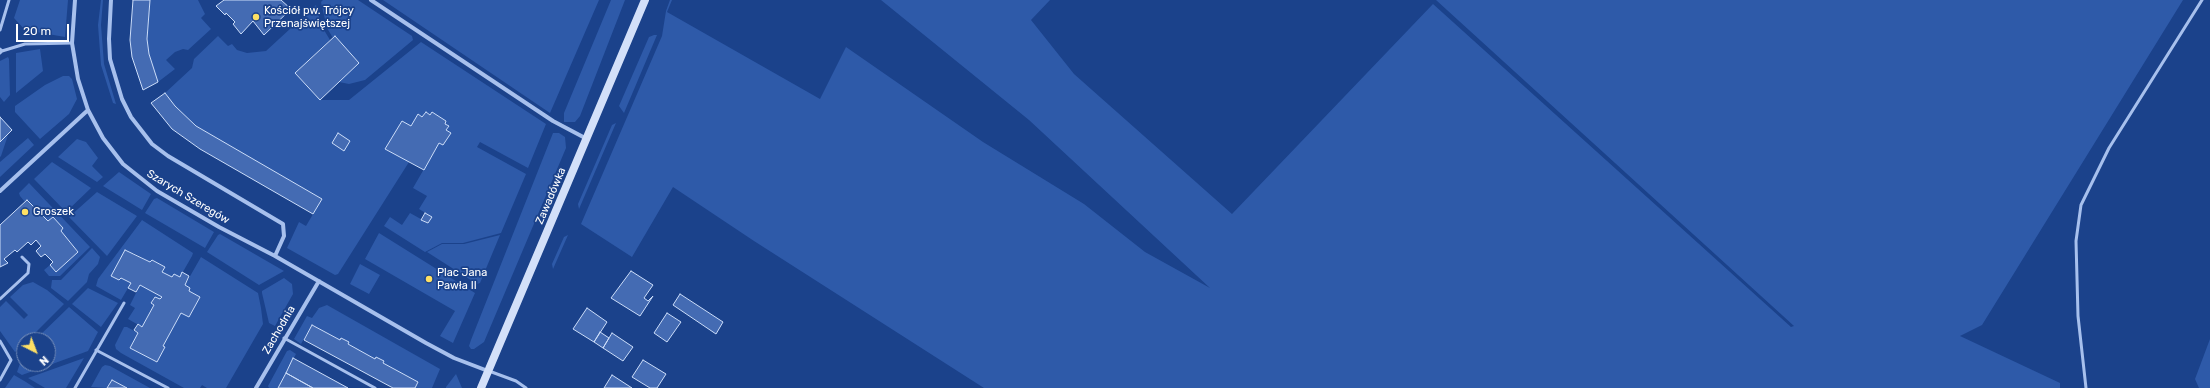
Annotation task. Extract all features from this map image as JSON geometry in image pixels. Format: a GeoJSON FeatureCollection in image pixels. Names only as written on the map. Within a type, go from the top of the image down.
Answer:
{"type":"FeatureCollection","features":[{"type":"Feature","properties":{"kind":"main road","name":"Zawadówka"},"geometry":{"type":"LineString","coordinates":[[481,388],[645,0]]}},
{"type":"Feature","properties":{"kind":"street","name":"Szarych Szeregów"},"geometry":{"type":"LineString","coordinates":[[76,0],[72,43],[78,79],[88,110],[113,153],[138,177],[157,191],[219,227],[275,256],[447,354],[489,371]]}},
{"type":"Feature","properties":{"kind":"street"},"geometry":{"type":"LineString","coordinates":[[111,0],[108,39],[110,59],[122,99],[130,117],[152,144],[168,156],[283,224],[284,236],[275,256]]}},
{"type":"Feature","properties":{"kind":"street"},"geometry":{"type":"LineString","coordinates":[[371,0],[553,121],[587,140]]}},
{"type":"Feature","properties":{"kind":"street"},"geometry":{"type":"LineString","coordinates":[[0,191],[88,110]]}},
{"type":"Feature","properties":{"kind":"street","name":"Zachodnia"},"geometry":{"type":"LineString","coordinates":[[257,387],[284,338],[319,281]]}},
{"type":"Feature","properties":{"kind":"lane"},"geometry":{"type":"LineString","coordinates":[[0,30],[9,0]]}},
{"type":"Feature","properties":{"kind":"lane"},"geometry":{"type":"LineString","coordinates":[[2086,388],[2077,293],[2076,241],[2081,205],[2109,148],[2202,0]]}},
{"type":"Feature","properties":{"kind":"lane"},"geometry":{"type":"LineString","coordinates":[[1,51],[25,44],[72,43]]}},
{"type":"Feature","properties":{"kind":"lane"},"geometry":{"type":"LineString","coordinates":[[0,299],[28,273],[29,264],[22,256]]}},
{"type":"Feature","properties":{"kind":"lane"},"geometry":{"type":"LineString","coordinates":[[75,388],[124,303]]}},
{"type":"Feature","properties":{"kind":"lane"},"geometry":{"type":"LineString","coordinates":[[284,338],[375,388]]}},
{"type":"Feature","properties":{"kind":"lane"},"geometry":{"type":"LineString","coordinates":[[0,340],[11,360],[0,380]]}},
{"type":"Feature","properties":{"kind":"lane"},"geometry":{"type":"LineString","coordinates":[[96,350],[168,388]]}},
{"type":"Feature","properties":{"kind":"lane"},"geometry":{"type":"LineString","coordinates":[[489,371],[516,381],[526,388]]}},
{"type":"Feature","properties":{"kind":"lane"},"geometry":{"type":"LineString","coordinates":[[257,387],[262,388]]}},
{"type":"Feature","properties":{"kind":"shaded area"},"geometry":{"type":"Polygon","coordinates":[[[20,0],[68,0],[65,37],[25,30],[14,18],[20,0]]]}},
{"type":"Feature","properties":{"kind":"shaded area"},"geometry":{"type":"Polygon","coordinates":[[[101,0],[103,0],[101,25],[104,64],[116,104],[113,103],[101,65],[98,25],[101,0]]]}},
{"type":"Feature","properties":{"kind":"shaded area"},"geometry":{"type":"Polygon","coordinates":[[[150,0],[198,0],[205,14],[201,18],[211,29],[188,50],[183,49],[175,52],[166,60],[175,69],[158,82],[149,54],[147,39],[150,0]]]}},
{"type":"Feature","properties":{"kind":"shaded area"},"geometry":{"type":"Polygon","coordinates":[[[323,0],[358,0],[412,36],[413,40],[365,80],[349,84],[339,82],[359,63],[335,36],[333,38],[327,28],[321,2],[323,0]]]}},
{"type":"Feature","properties":{"kind":"shaded area"},"geometry":{"type":"Polygon","coordinates":[[[383,0],[599,0],[550,113],[383,0]]]}},
{"type":"Feature","properties":{"kind":"shaded area"},"geometry":{"type":"Polygon","coordinates":[[[611,0],[625,0],[580,116],[575,122],[564,122],[564,113],[611,0]]]}},
{"type":"Feature","properties":{"kind":"shaded area"},"geometry":{"type":"Polygon","coordinates":[[[670,0],[672,0],[667,12],[820,99],[846,47],[983,142],[1084,204],[1145,252],[1210,288],[1029,120],[881,0],[1050,0],[1031,20],[1074,74],[1232,214],[1433,4],[1791,327],[1794,326],[1436,0],[2183,0],[1982,325],[1960,336],[2060,383],[2060,388],[984,388],[754,241],[673,187],[632,257],[581,224],[662,36],[666,11],[670,0]]]}},
{"type":"Feature","properties":{"kind":"shaded area"},"geometry":{"type":"Polygon","coordinates":[[[316,5],[321,25],[330,40],[295,73],[320,100],[349,100],[421,42],[546,124],[528,168],[480,142],[477,147],[526,174],[501,233],[463,243],[442,243],[425,252],[384,226],[390,217],[402,225],[410,213],[428,223],[432,217],[419,209],[427,196],[413,188],[439,143],[443,145],[451,133],[446,130],[449,126],[445,124],[446,121],[432,112],[430,115],[426,112],[422,117],[418,114],[411,126],[402,121],[386,149],[409,162],[338,274],[335,275],[287,248],[299,222],[306,226],[322,199],[196,126],[175,106],[165,93],[192,68],[194,59],[218,36],[228,46],[232,44],[237,50],[247,53],[266,51],[316,5]]]}},
{"type":"Feature","properties":{"kind":"shaded area"},"geometry":{"type":"Polygon","coordinates":[[[657,35],[624,113],[619,106],[649,37],[657,35]]]}},
{"type":"Feature","properties":{"kind":"shaded area"},"geometry":{"type":"Polygon","coordinates":[[[40,49],[43,71],[16,93],[16,53],[40,49]]]}},
{"type":"Feature","properties":{"kind":"shaded area"},"geometry":{"type":"Polygon","coordinates":[[[8,57],[10,95],[4,102],[0,97],[0,61],[8,57]]]}},
{"type":"Feature","properties":{"kind":"shaded area"},"geometry":{"type":"Polygon","coordinates":[[[63,76],[69,76],[72,79],[77,99],[69,114],[40,139],[15,112],[15,106],[45,85],[63,76]]]}},
{"type":"Feature","properties":{"kind":"shaded area"},"geometry":{"type":"Polygon","coordinates":[[[616,123],[579,209],[578,204],[612,125],[616,123]]]}},
{"type":"Feature","properties":{"kind":"shaded area"},"geometry":{"type":"Polygon","coordinates":[[[553,133],[559,133],[565,137],[566,148],[484,342],[474,349],[471,349],[469,346],[471,340],[553,133]]]}},
{"type":"Feature","properties":{"kind":"shaded area"},"geometry":{"type":"Polygon","coordinates":[[[8,135],[1,156],[0,157],[0,142],[8,135]]]}},
{"type":"Feature","properties":{"kind":"shaded area"},"geometry":{"type":"Polygon","coordinates":[[[28,138],[34,145],[0,177],[0,162],[28,138]]]}},
{"type":"Feature","properties":{"kind":"shaded area"},"geometry":{"type":"Polygon","coordinates":[[[77,139],[86,142],[98,158],[92,166],[103,177],[97,182],[58,157],[77,139]]]}},
{"type":"Feature","properties":{"kind":"shaded area"},"geometry":{"type":"Polygon","coordinates":[[[52,162],[91,188],[66,212],[34,179],[52,162]]]}},
{"type":"Feature","properties":{"kind":"shaded area"},"geometry":{"type":"Polygon","coordinates":[[[119,172],[151,194],[142,210],[103,186],[119,172]]]}},
{"type":"Feature","properties":{"kind":"shaded area"},"geometry":{"type":"Polygon","coordinates":[[[29,183],[90,247],[60,276],[49,276],[44,270],[50,265],[56,272],[78,252],[61,231],[63,228],[53,217],[48,221],[28,200],[25,202],[20,196],[19,193],[29,183]]]}},
{"type":"Feature","properties":{"kind":"shaded area"},"geometry":{"type":"Polygon","coordinates":[[[97,192],[137,216],[107,256],[69,217],[97,192]]]}},
{"type":"Feature","properties":{"kind":"shaded area"},"geometry":{"type":"Polygon","coordinates":[[[157,198],[214,232],[205,248],[145,213],[154,199],[157,198]]]}},
{"type":"Feature","properties":{"kind":"shaded area"},"geometry":{"type":"Polygon","coordinates":[[[142,220],[193,253],[180,277],[172,277],[162,272],[165,267],[152,260],[150,262],[133,253],[111,276],[119,280],[121,278],[131,283],[121,300],[96,286],[98,279],[142,220]]]}},
{"type":"Feature","properties":{"kind":"shaded area"},"geometry":{"type":"Polygon","coordinates":[[[379,233],[475,293],[453,343],[440,336],[455,311],[365,259],[379,233]]]}},
{"type":"Feature","properties":{"kind":"shaded area"},"geometry":{"type":"Polygon","coordinates":[[[220,234],[284,271],[259,285],[207,252],[220,234]]]}},
{"type":"Feature","properties":{"kind":"shaded area"},"geometry":{"type":"Polygon","coordinates":[[[500,235],[480,283],[477,284],[427,252],[442,244],[464,244],[500,235]]]}},
{"type":"Feature","properties":{"kind":"shaded area"},"geometry":{"type":"Polygon","coordinates":[[[568,235],[553,269],[552,264],[564,237],[568,235]]]}},
{"type":"Feature","properties":{"kind":"shaded area"},"geometry":{"type":"Polygon","coordinates":[[[92,248],[100,257],[98,264],[89,274],[87,282],[68,301],[51,288],[52,280],[61,280],[92,248]]]}},
{"type":"Feature","properties":{"kind":"shaded area"},"geometry":{"type":"Polygon","coordinates":[[[201,257],[258,293],[261,308],[263,324],[226,388],[207,388],[202,385],[200,388],[184,388],[121,353],[116,349],[115,345],[124,327],[127,327],[138,333],[130,348],[157,362],[165,347],[163,346],[181,313],[189,317],[200,297],[189,291],[185,285],[201,257]]]}},
{"type":"Feature","properties":{"kind":"shaded area"},"geometry":{"type":"Polygon","coordinates":[[[360,264],[380,275],[369,294],[350,284],[360,264]]]}},
{"type":"Feature","properties":{"kind":"shaded area"},"geometry":{"type":"Polygon","coordinates":[[[284,278],[292,284],[293,294],[275,326],[269,323],[262,291],[284,278]]]}},
{"type":"Feature","properties":{"kind":"shaded area"},"geometry":{"type":"Polygon","coordinates":[[[33,282],[47,290],[64,304],[36,332],[16,332],[15,352],[0,331],[0,307],[6,301],[24,319],[28,315],[10,297],[23,285],[33,282]]]}},
{"type":"Feature","properties":{"kind":"shaded area"},"geometry":{"type":"Polygon","coordinates":[[[140,285],[162,297],[160,299],[154,297],[151,303],[154,305],[142,327],[128,319],[135,308],[130,305],[140,285]]]}},
{"type":"Feature","properties":{"kind":"shaded area"},"geometry":{"type":"Polygon","coordinates":[[[88,288],[118,303],[101,327],[72,304],[88,288]]]}},
{"type":"Feature","properties":{"kind":"shaded area"},"geometry":{"type":"Polygon","coordinates":[[[327,305],[440,369],[432,388],[415,388],[418,382],[383,363],[384,361],[375,359],[312,325],[301,344],[294,339],[307,316],[312,318],[319,308],[327,305]]]}},
{"type":"Feature","properties":{"kind":"shaded area"},"geometry":{"type":"Polygon","coordinates":[[[69,307],[98,332],[88,351],[56,363],[56,332],[43,332],[69,307]]]}},
{"type":"Feature","properties":{"kind":"shaded area"},"geometry":{"type":"Polygon","coordinates":[[[2210,339],[2210,388],[2199,388],[2195,379],[2210,339]]]}},
{"type":"Feature","properties":{"kind":"shaded area"},"geometry":{"type":"Polygon","coordinates":[[[290,350],[296,354],[278,388],[269,388],[268,386],[287,351],[290,350]]]}},
{"type":"Feature","properties":{"kind":"shaded area"},"geometry":{"type":"Polygon","coordinates":[[[84,358],[66,388],[45,388],[28,378],[45,372],[56,372],[56,368],[84,358]]]}},
{"type":"Feature","properties":{"kind":"shaded area"},"geometry":{"type":"Polygon","coordinates":[[[105,365],[110,366],[150,388],[127,388],[112,380],[107,388],[91,387],[102,367],[105,365]]]}},
{"type":"Feature","properties":{"kind":"shaded area"},"geometry":{"type":"Polygon","coordinates":[[[17,372],[30,372],[22,375],[17,372]]]}},
{"type":"Feature","properties":{"kind":"shaded area"},"geometry":{"type":"Polygon","coordinates":[[[456,374],[462,388],[446,388],[446,387],[456,374]]]}},
{"type":"Feature","properties":{"kind":"shaded area"},"geometry":{"type":"Polygon","coordinates":[[[14,375],[26,382],[35,388],[5,388],[14,375]]]}},
{"type":"Feature","properties":{"kind":"building"},"geometry":{"type":"Polygon","coordinates":[[[133,0],[150,0],[147,39],[149,54],[158,82],[143,90],[132,57],[130,40],[133,0]]]}},
{"type":"Feature","properties":{"kind":"building","name":"Kościół pw. Trójcy Przenajświętszej"},"geometry":{"type":"Polygon","coordinates":[[[224,0],[281,0],[291,9],[264,35],[253,21],[241,34],[233,24],[235,22],[216,6],[224,0]]]}},
{"type":"Feature","properties":{"kind":"building"},"geometry":{"type":"Polygon","coordinates":[[[335,36],[359,63],[320,100],[295,73],[335,36]]]}},
{"type":"Feature","properties":{"kind":"building"},"geometry":{"type":"Polygon","coordinates":[[[165,93],[175,106],[196,126],[322,199],[313,214],[200,149],[172,129],[151,103],[165,93]]]}},
{"type":"Feature","properties":{"kind":"building"},"geometry":{"type":"Polygon","coordinates":[[[426,112],[430,115],[432,112],[446,121],[445,124],[449,126],[446,130],[451,133],[443,145],[439,143],[424,170],[385,149],[402,121],[411,126],[418,114],[422,117],[426,112]]]}},
{"type":"Feature","properties":{"kind":"building"},"geometry":{"type":"Polygon","coordinates":[[[0,117],[12,130],[0,142],[0,117]]]}},
{"type":"Feature","properties":{"kind":"building"},"geometry":{"type":"Polygon","coordinates":[[[338,133],[350,141],[344,151],[332,143],[338,133]]]}},
{"type":"Feature","properties":{"kind":"building"},"geometry":{"type":"Polygon","coordinates":[[[27,200],[48,221],[53,217],[63,228],[61,231],[78,252],[56,272],[50,265],[53,262],[45,254],[41,257],[36,251],[41,246],[36,240],[31,245],[28,242],[17,252],[15,250],[4,259],[8,263],[0,267],[0,225],[27,200]]]}},
{"type":"Feature","properties":{"kind":"building"},"geometry":{"type":"Polygon","coordinates":[[[425,213],[432,217],[428,223],[421,220],[425,213]]]}},
{"type":"Feature","properties":{"kind":"building"},"geometry":{"type":"Polygon","coordinates":[[[125,250],[150,262],[152,260],[165,267],[162,272],[172,277],[174,274],[180,277],[182,272],[189,276],[185,285],[190,288],[189,291],[200,297],[189,317],[181,313],[163,346],[165,347],[157,362],[130,348],[138,333],[134,330],[138,324],[142,327],[154,305],[151,303],[155,297],[160,299],[162,297],[140,285],[136,292],[128,288],[131,283],[121,278],[119,280],[111,276],[125,250]]]}},
{"type":"Feature","properties":{"kind":"building"},"geometry":{"type":"Polygon","coordinates":[[[631,271],[653,285],[644,298],[648,301],[653,296],[640,316],[611,298],[631,271]]]}},
{"type":"Feature","properties":{"kind":"building"},"geometry":{"type":"Polygon","coordinates":[[[680,294],[723,322],[716,334],[673,305],[680,294]]]}},
{"type":"Feature","properties":{"kind":"building"},"geometry":{"type":"Polygon","coordinates":[[[587,308],[607,322],[594,342],[573,329],[587,308]]]}},
{"type":"Feature","properties":{"kind":"building"},"geometry":{"type":"Polygon","coordinates":[[[667,313],[681,322],[667,342],[654,333],[667,313]]]}},
{"type":"Feature","properties":{"kind":"building"},"geometry":{"type":"Polygon","coordinates":[[[312,325],[340,340],[341,338],[349,342],[348,344],[375,359],[376,357],[384,361],[383,363],[418,382],[415,388],[393,388],[304,340],[312,325]]]}},
{"type":"Feature","properties":{"kind":"building"},"geometry":{"type":"Polygon","coordinates":[[[600,332],[609,338],[603,348],[594,342],[600,332]]]}},
{"type":"Feature","properties":{"kind":"building"},"geometry":{"type":"Polygon","coordinates":[[[612,333],[633,347],[623,361],[603,348],[612,333]]]}},
{"type":"Feature","properties":{"kind":"building"},"geometry":{"type":"Polygon","coordinates":[[[293,358],[348,388],[313,388],[286,373],[293,358]]]}},
{"type":"Feature","properties":{"kind":"building"},"geometry":{"type":"Polygon","coordinates":[[[643,360],[666,374],[657,388],[650,388],[632,377],[643,360]]]}},
{"type":"Feature","properties":{"kind":"building"},"geometry":{"type":"Polygon","coordinates":[[[286,373],[313,388],[278,388],[286,373]]]}},
{"type":"Feature","properties":{"kind":"building"},"geometry":{"type":"Polygon","coordinates":[[[612,375],[632,388],[604,388],[612,375]]]}},
{"type":"Feature","properties":{"kind":"building"},"geometry":{"type":"Polygon","coordinates":[[[112,380],[127,388],[107,388],[112,380]]]}},
{"type":"Feature","properties":{"kind":"place","name":"Kościół pw. Trójcy Przenajświętszej"},"geometry":{"type":"Point","coordinates":[256,17]}},
{"type":"Feature","properties":{"kind":"place","name":"Groszek"},"geometry":{"type":"Point","coordinates":[25,212]}},
{"type":"Feature","properties":{"kind":"place","name":"Plac Jana Pawła II"},"geometry":{"type":"Point","coordinates":[429,279]}}]}
